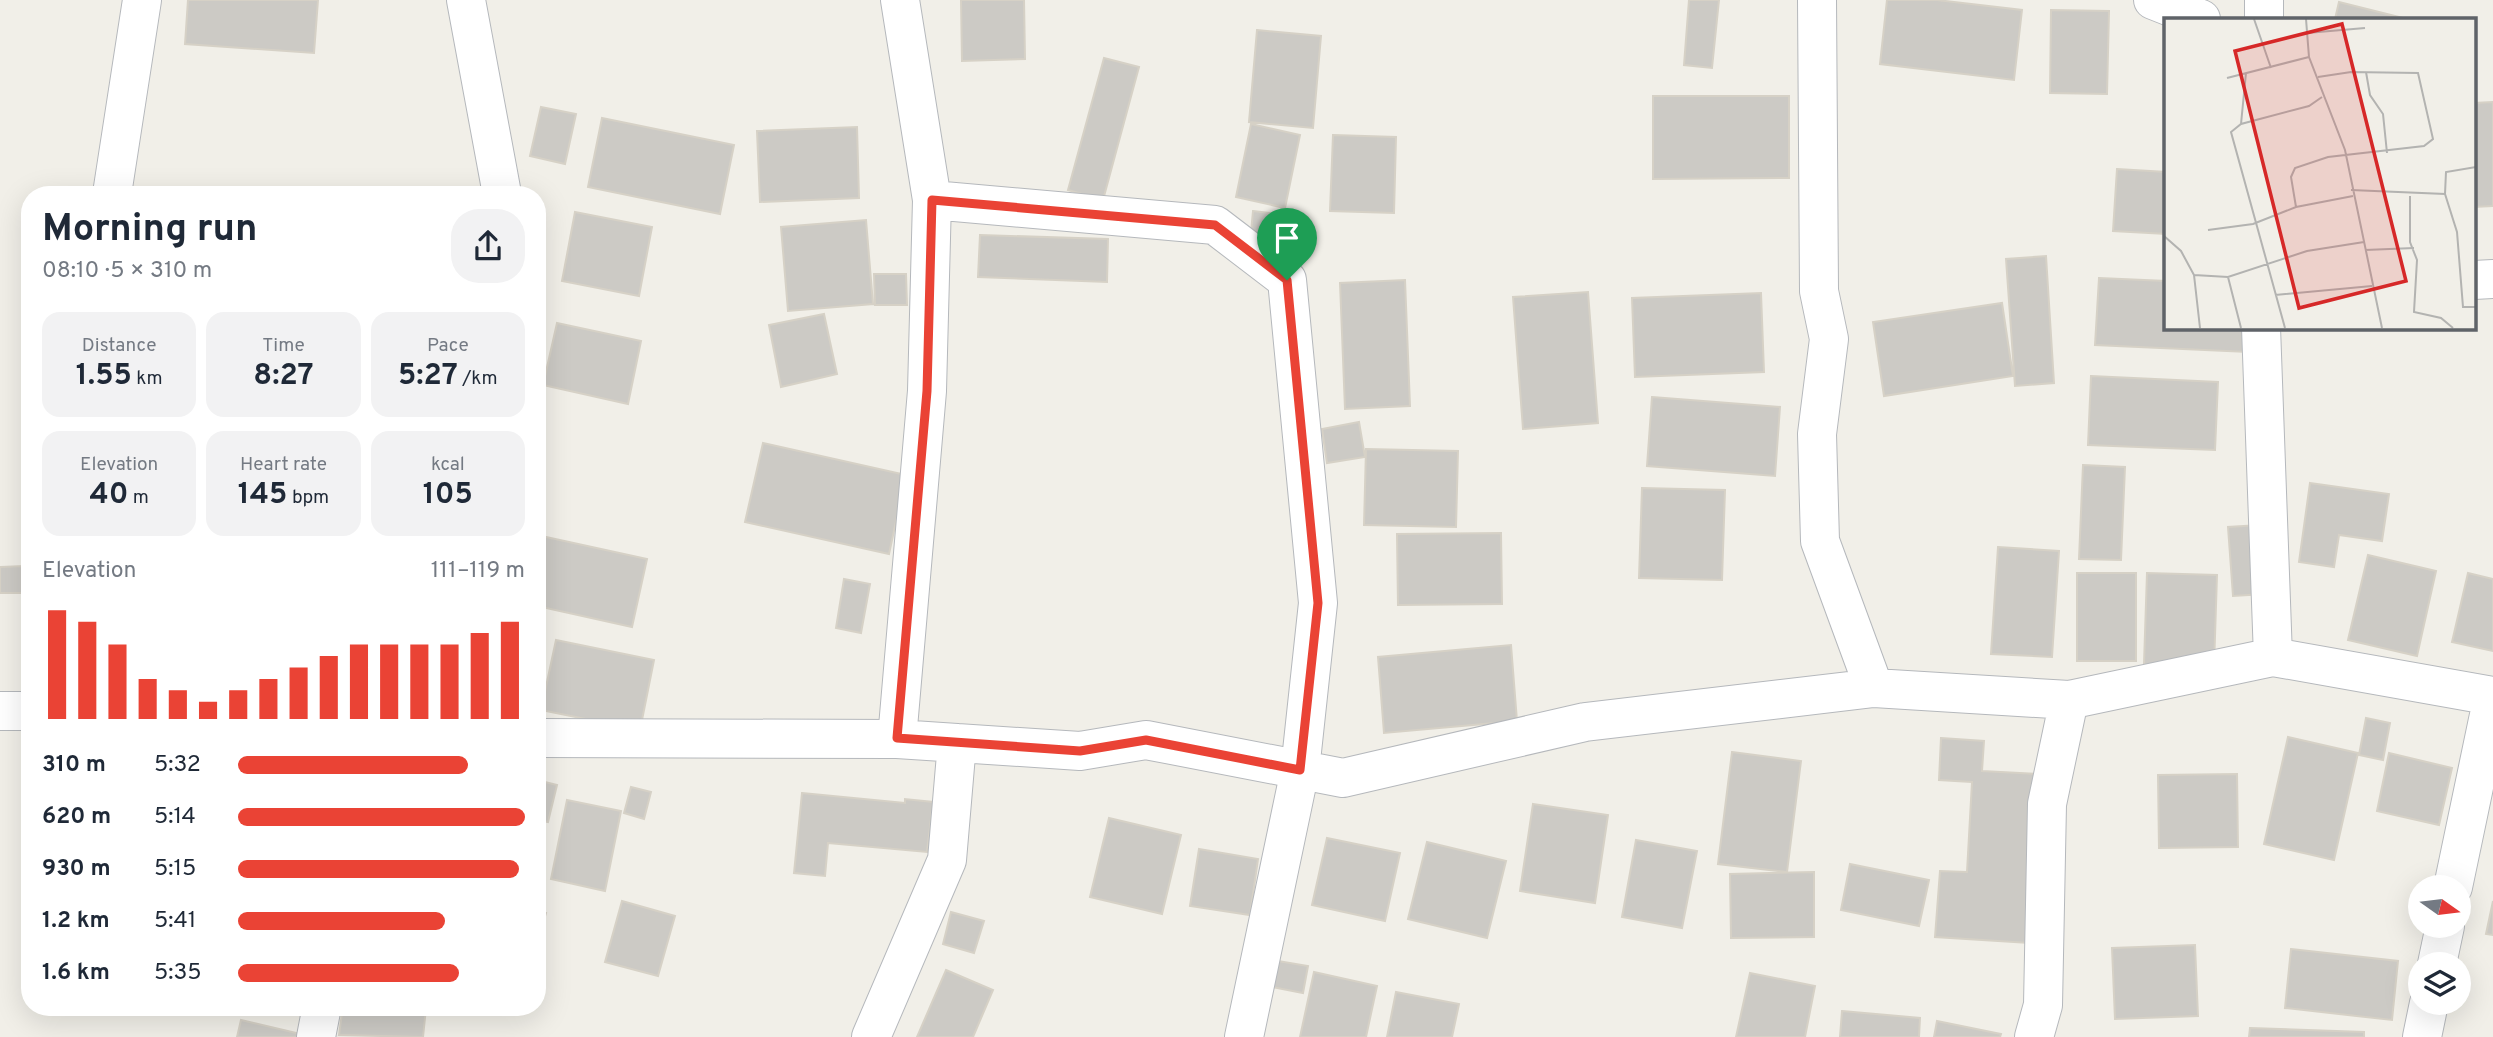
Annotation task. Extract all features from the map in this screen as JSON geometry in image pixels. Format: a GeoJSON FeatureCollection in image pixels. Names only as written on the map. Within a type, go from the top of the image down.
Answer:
{"type":"FeatureCollection","features":[{"type":"Feature","properties":{"kind":"street"},"geometry":{"type":"LineString","coordinates":[[114,186],[142,0]]}},
{"type":"Feature","properties":{"kind":"street"},"geometry":{"type":"LineString","coordinates":[[466,0],[501,186]]}},
{"type":"Feature","properties":{"kind":"street"},"geometry":{"type":"LineString","coordinates":[[897,738],[927,391],[932,200],[900,0]]}},
{"type":"Feature","properties":{"kind":"street"},"geometry":{"type":"LineString","coordinates":[[1817,0],[1819,291],[1829,339],[1817,434],[1820,541],[1874,688]]}},
{"type":"Feature","properties":{"kind":"street"},"geometry":{"type":"LineString","coordinates":[[2153,0],[2198,18]]}},
{"type":"Feature","properties":{"kind":"street"},"geometry":{"type":"LineString","coordinates":[[2264,0],[2264,18]]}},
{"type":"Feature","properties":{"kind":"street"},"geometry":{"type":"LineString","coordinates":[[932,200],[1215,225],[1287,280],[1318,603],[1300,770],[1244,1037]]}},
{"type":"Feature","properties":{"kind":"street"},"geometry":{"type":"LineString","coordinates":[[2261,329],[2273,657]]}},
{"type":"Feature","properties":{"kind":"street"},"geometry":{"type":"LineString","coordinates":[[546,738],[897,738],[1080,751],[1146,740],[1343,778],[1585,722],[1874,688],[2069,700],[2273,657],[2493,696],[2456,875]]}},
{"type":"Feature","properties":{"kind":"street"},"geometry":{"type":"LineString","coordinates":[[2034,1037],[2043,1005],[2047,804],[2069,700]]}},
{"type":"Feature","properties":{"kind":"street"},"geometry":{"type":"LineString","coordinates":[[0,711],[21,711]]}},
{"type":"Feature","properties":{"kind":"street"},"geometry":{"type":"LineString","coordinates":[[871,1037],[947,860],[957,743]]}},
{"type":"Feature","properties":{"kind":"street"},"geometry":{"type":"LineString","coordinates":[[2422,1037],[2427,1015]]}},
{"type":"Feature","properties":{"kind":"street"},"geometry":{"type":"LineString","coordinates":[[316,1037],[320,1016]]}},
{"type":"Feature","properties":{"kind":"building"},"geometry":{"type":"Polygon","coordinates":[[[188,0],[318,0],[314,53],[185,44],[188,0]]]}},
{"type":"Feature","properties":{"kind":"building"},"geometry":{"type":"Polygon","coordinates":[[[961,0],[1024,0],[1025,59],[962,61],[961,0]]]}},
{"type":"Feature","properties":{"kind":"building"},"geometry":{"type":"Polygon","coordinates":[[[1689,0],[1719,0],[1712,68],[1684,65],[1689,0]]]}},
{"type":"Feature","properties":{"kind":"building"},"geometry":{"type":"Polygon","coordinates":[[[1887,0],[1937,0],[2022,10],[2014,80],[1880,64],[1887,0]]]}},
{"type":"Feature","properties":{"kind":"building"},"geometry":{"type":"Polygon","coordinates":[[[2339,2],[2403,18],[2335,18],[2339,2]]]}},
{"type":"Feature","properties":{"kind":"building"},"geometry":{"type":"Polygon","coordinates":[[[2051,10],[2109,11],[2107,94],[2050,93],[2051,10]]]}},
{"type":"Feature","properties":{"kind":"building"},"geometry":{"type":"Polygon","coordinates":[[[1257,30],[1321,36],[1313,128],[1249,122],[1257,30]]]}},
{"type":"Feature","properties":{"kind":"building"},"geometry":{"type":"Polygon","coordinates":[[[1104,58],[1139,67],[1103,200],[1068,190],[1104,58]]]}},
{"type":"Feature","properties":{"kind":"building"},"geometry":{"type":"Polygon","coordinates":[[[1653,96],[1789,96],[1789,178],[1653,179],[1653,96]]]}},
{"type":"Feature","properties":{"kind":"building"},"geometry":{"type":"Polygon","coordinates":[[[2493,102],[2493,206],[2476,207],[2476,103],[2493,102]]]}},
{"type":"Feature","properties":{"kind":"building"},"geometry":{"type":"Polygon","coordinates":[[[541,107],[576,114],[565,164],[530,156],[541,107]]]}},
{"type":"Feature","properties":{"kind":"building"},"geometry":{"type":"Polygon","coordinates":[[[602,118],[734,145],[720,214],[588,187],[602,118]]]}},
{"type":"Feature","properties":{"kind":"building"},"geometry":{"type":"Polygon","coordinates":[[[1251,124],[1300,135],[1285,208],[1236,197],[1251,124]]]}},
{"type":"Feature","properties":{"kind":"building"},"geometry":{"type":"Polygon","coordinates":[[[857,127],[859,198],[760,202],[757,131],[857,127]]]}},
{"type":"Feature","properties":{"kind":"building"},"geometry":{"type":"Polygon","coordinates":[[[1333,135],[1396,137],[1394,213],[1330,211],[1333,135]]]}},
{"type":"Feature","properties":{"kind":"building"},"geometry":{"type":"Polygon","coordinates":[[[2117,169],[2164,172],[2164,234],[2113,231],[2117,169]]]}},
{"type":"Feature","properties":{"kind":"building"},"geometry":{"type":"Polygon","coordinates":[[[1253,211],[1279,214],[1276,235],[1251,232],[1253,211]]]}},
{"type":"Feature","properties":{"kind":"building"},"geometry":{"type":"Polygon","coordinates":[[[575,212],[652,227],[639,296],[562,281],[575,212]]]}},
{"type":"Feature","properties":{"kind":"building"},"geometry":{"type":"Polygon","coordinates":[[[866,220],[873,304],[788,311],[781,227],[866,220]]]}},
{"type":"Feature","properties":{"kind":"building"},"geometry":{"type":"Polygon","coordinates":[[[980,235],[1108,239],[1107,282],[978,277],[980,235]]]}},
{"type":"Feature","properties":{"kind":"building"},"geometry":{"type":"Polygon","coordinates":[[[2046,256],[2054,383],[2015,386],[2006,259],[2046,256]]]}},
{"type":"Feature","properties":{"kind":"building"},"geometry":{"type":"Polygon","coordinates":[[[874,274],[906,274],[907,305],[875,305],[874,274]]]}},
{"type":"Feature","properties":{"kind":"building"},"geometry":{"type":"Polygon","coordinates":[[[2099,278],[2164,281],[2164,329],[2249,329],[2248,352],[2095,345],[2099,278]]]}},
{"type":"Feature","properties":{"kind":"building"},"geometry":{"type":"Polygon","coordinates":[[[1405,280],[1410,406],[1345,409],[1340,283],[1405,280]]]}},
{"type":"Feature","properties":{"kind":"building"},"geometry":{"type":"Polygon","coordinates":[[[1588,292],[1598,423],[1523,429],[1513,297],[1588,292]]]}},
{"type":"Feature","properties":{"kind":"building"},"geometry":{"type":"Polygon","coordinates":[[[1761,293],[1764,372],[1635,377],[1632,298],[1761,293]]]}},
{"type":"Feature","properties":{"kind":"building"},"geometry":{"type":"Polygon","coordinates":[[[2002,303],[2013,376],[1884,396],[1873,322],[2002,303]]]}},
{"type":"Feature","properties":{"kind":"building"},"geometry":{"type":"Polygon","coordinates":[[[824,314],[837,374],[781,387],[769,325],[824,314]]]}},
{"type":"Feature","properties":{"kind":"building"},"geometry":{"type":"Polygon","coordinates":[[[557,323],[641,341],[628,404],[546,386],[546,372],[557,323]]]}},
{"type":"Feature","properties":{"kind":"building"},"geometry":{"type":"Polygon","coordinates":[[[2091,376],[2218,382],[2215,450],[2088,445],[2091,376]]]}},
{"type":"Feature","properties":{"kind":"building"},"geometry":{"type":"Polygon","coordinates":[[[1652,397],[1780,407],[1775,476],[1647,466],[1652,397]]]}},
{"type":"Feature","properties":{"kind":"building"},"geometry":{"type":"Polygon","coordinates":[[[1359,422],[1365,457],[1327,463],[1322,429],[1359,422]]]}},
{"type":"Feature","properties":{"kind":"building"},"geometry":{"type":"Polygon","coordinates":[[[763,443],[906,475],[889,554],[745,522],[763,443]]]}},
{"type":"Feature","properties":{"kind":"building"},"geometry":{"type":"Polygon","coordinates":[[[1366,449],[1458,451],[1456,527],[1364,525],[1366,449]]]}},
{"type":"Feature","properties":{"kind":"building"},"geometry":{"type":"Polygon","coordinates":[[[2083,465],[2125,467],[2121,560],[2079,559],[2083,465]]]}},
{"type":"Feature","properties":{"kind":"building"},"geometry":{"type":"Polygon","coordinates":[[[2310,483],[2389,494],[2382,541],[2339,535],[2334,567],[2299,562],[2310,483]]]}},
{"type":"Feature","properties":{"kind":"building"},"geometry":{"type":"Polygon","coordinates":[[[1642,488],[1725,490],[1722,580],[1639,578],[1642,488]]]}},
{"type":"Feature","properties":{"kind":"building"},"geometry":{"type":"Polygon","coordinates":[[[2259,525],[2265,594],[2233,596],[2228,527],[2259,525]]]}},
{"type":"Feature","properties":{"kind":"building"},"geometry":{"type":"Polygon","coordinates":[[[1501,533],[1502,604],[1398,605],[1397,534],[1501,533]]]}},
{"type":"Feature","properties":{"kind":"building"},"geometry":{"type":"Polygon","coordinates":[[[546,537],[647,559],[632,627],[546,608],[546,537]]]}},
{"type":"Feature","properties":{"kind":"building"},"geometry":{"type":"Polygon","coordinates":[[[1998,547],[2059,551],[2052,657],[1991,654],[1998,547]]]}},
{"type":"Feature","properties":{"kind":"building"},"geometry":{"type":"Polygon","coordinates":[[[2368,555],[2436,571],[2417,656],[2348,640],[2368,555]]]}},
{"type":"Feature","properties":{"kind":"building"},"geometry":{"type":"Polygon","coordinates":[[[21,566],[21,593],[0,593],[0,567],[21,566]]]}},
{"type":"Feature","properties":{"kind":"building"},"geometry":{"type":"Polygon","coordinates":[[[2077,573],[2136,573],[2136,661],[2077,661],[2077,573]]]}},
{"type":"Feature","properties":{"kind":"building"},"geometry":{"type":"Polygon","coordinates":[[[2147,573],[2217,575],[2214,667],[2144,664],[2147,573]]]}},
{"type":"Feature","properties":{"kind":"building"},"geometry":{"type":"Polygon","coordinates":[[[2468,573],[2493,579],[2493,651],[2452,642],[2468,573]]]}},
{"type":"Feature","properties":{"kind":"building"},"geometry":{"type":"Polygon","coordinates":[[[844,579],[870,584],[861,633],[836,628],[844,579]]]}},
{"type":"Feature","properties":{"kind":"building"},"geometry":{"type":"Polygon","coordinates":[[[556,640],[654,660],[640,730],[546,711],[546,687],[556,640]]]}},
{"type":"Feature","properties":{"kind":"building"},"geometry":{"type":"Polygon","coordinates":[[[1511,645],[1517,721],[1384,733],[1378,657],[1511,645]]]}},
{"type":"Feature","properties":{"kind":"building"},"geometry":{"type":"Polygon","coordinates":[[[2366,718],[2390,723],[2383,760],[2359,755],[2366,718]]]}},
{"type":"Feature","properties":{"kind":"building"},"geometry":{"type":"Polygon","coordinates":[[[2288,737],[2358,753],[2334,860],[2264,844],[2288,737]]]}},
{"type":"Feature","properties":{"kind":"building"},"geometry":{"type":"Polygon","coordinates":[[[1941,738],[1984,741],[1982,771],[2039,774],[2029,943],[1935,937],[1940,871],[1967,872],[1972,782],[1939,780],[1941,738]]]}},
{"type":"Feature","properties":{"kind":"building"},"geometry":{"type":"Polygon","coordinates":[[[1732,752],[1801,761],[1787,872],[1718,864],[1732,752]]]}},
{"type":"Feature","properties":{"kind":"building"},"geometry":{"type":"Polygon","coordinates":[[[2389,753],[2452,768],[2439,825],[2377,811],[2389,753]]]}},
{"type":"Feature","properties":{"kind":"building"},"geometry":{"type":"Polygon","coordinates":[[[2237,774],[2238,847],[2159,848],[2158,775],[2237,774]]]}},
{"type":"Feature","properties":{"kind":"building"},"geometry":{"type":"Polygon","coordinates":[[[546,782],[557,785],[546,822],[546,782]]]}},
{"type":"Feature","properties":{"kind":"building"},"geometry":{"type":"Polygon","coordinates":[[[631,787],[651,792],[644,819],[624,813],[631,787]]]}},
{"type":"Feature","properties":{"kind":"building"},"geometry":{"type":"Polygon","coordinates":[[[802,793],[905,803],[905,799],[933,802],[927,852],[828,843],[825,876],[794,873],[802,793]]]}},
{"type":"Feature","properties":{"kind":"building"},"geometry":{"type":"Polygon","coordinates":[[[567,800],[621,811],[605,891],[551,879],[567,800]]]}},
{"type":"Feature","properties":{"kind":"building"},"geometry":{"type":"Polygon","coordinates":[[[1533,804],[1608,815],[1595,903],[1520,891],[1533,804]]]}},
{"type":"Feature","properties":{"kind":"building"},"geometry":{"type":"Polygon","coordinates":[[[1109,818],[1181,835],[1162,914],[1090,897],[1109,818]]]}},
{"type":"Feature","properties":{"kind":"building"},"geometry":{"type":"Polygon","coordinates":[[[1327,838],[1400,853],[1385,921],[1312,905],[1327,838]]]}},
{"type":"Feature","properties":{"kind":"building"},"geometry":{"type":"Polygon","coordinates":[[[1636,840],[1697,851],[1682,928],[1622,917],[1636,840]]]}},
{"type":"Feature","properties":{"kind":"building"},"geometry":{"type":"Polygon","coordinates":[[[1427,842],[1506,861],[1487,938],[1408,919],[1427,842]]]}},
{"type":"Feature","properties":{"kind":"building"},"geometry":{"type":"Polygon","coordinates":[[[1199,849],[1258,859],[1250,915],[1190,906],[1199,849]]]}},
{"type":"Feature","properties":{"kind":"building"},"geometry":{"type":"Polygon","coordinates":[[[1850,864],[1929,880],[1919,926],[1841,910],[1850,864]]]}},
{"type":"Feature","properties":{"kind":"building"},"geometry":{"type":"Polygon","coordinates":[[[1814,872],[1814,937],[1731,938],[1730,874],[1814,872]]]}},
{"type":"Feature","properties":{"kind":"building"},"geometry":{"type":"Polygon","coordinates":[[[622,901],[675,916],[658,976],[605,962],[622,901]]]}},
{"type":"Feature","properties":{"kind":"building"},"geometry":{"type":"Polygon","coordinates":[[[2493,901],[2493,935],[2486,934],[2493,901]]]}},
{"type":"Feature","properties":{"kind":"building"},"geometry":{"type":"Polygon","coordinates":[[[951,912],[984,921],[974,953],[943,944],[951,912]]]}},
{"type":"Feature","properties":{"kind":"building"},"geometry":{"type":"Polygon","coordinates":[[[2195,945],[2198,1016],[2115,1019],[2112,948],[2195,945]]]}},
{"type":"Feature","properties":{"kind":"building"},"geometry":{"type":"Polygon","coordinates":[[[2291,949],[2398,961],[2392,1020],[2285,1008],[2291,949]]]}},
{"type":"Feature","properties":{"kind":"building"},"geometry":{"type":"Polygon","coordinates":[[[1278,961],[1308,966],[1303,993],[1272,987],[1278,961]]]}},
{"type":"Feature","properties":{"kind":"building"},"geometry":{"type":"Polygon","coordinates":[[[946,970],[993,990],[973,1037],[917,1037],[946,970]]]}},
{"type":"Feature","properties":{"kind":"building"},"geometry":{"type":"Polygon","coordinates":[[[1314,972],[1377,986],[1366,1037],[1300,1037],[1314,972]]]}},
{"type":"Feature","properties":{"kind":"building"},"geometry":{"type":"Polygon","coordinates":[[[1750,973],[1815,986],[1805,1037],[1736,1037],[1750,973]]]}},
{"type":"Feature","properties":{"kind":"building"},"geometry":{"type":"Polygon","coordinates":[[[1396,992],[1459,1004],[1452,1037],[1387,1037],[1396,992]]]}},
{"type":"Feature","properties":{"kind":"building"},"geometry":{"type":"Polygon","coordinates":[[[1842,1011],[1920,1018],[1919,1037],[1840,1037],[1842,1011]]]}},
{"type":"Feature","properties":{"kind":"building"},"geometry":{"type":"Polygon","coordinates":[[[342,1016],[425,1016],[423,1037],[339,1035],[342,1016]]]}},
{"type":"Feature","properties":{"kind":"building"},"geometry":{"type":"Polygon","coordinates":[[[241,1020],[305,1035],[305,1037],[237,1037],[241,1020]]]}},
{"type":"Feature","properties":{"kind":"building"},"geometry":{"type":"Polygon","coordinates":[[[1937,1021],[2001,1034],[2000,1037],[1934,1037],[1937,1021]]]}},
{"type":"Feature","properties":{"kind":"building"},"geometry":{"type":"Polygon","coordinates":[[[2250,1028],[2364,1032],[2364,1037],[2249,1037],[2250,1028]]]}},
{"type":"Feature","properties":{"kind":"route"},"geometry":{"type":"LineString","coordinates":[[932,200],[1215,225],[1287,280],[1318,603],[1300,770],[1146,740],[1080,751],[897,738],[927,391],[932,200]]}}]}
